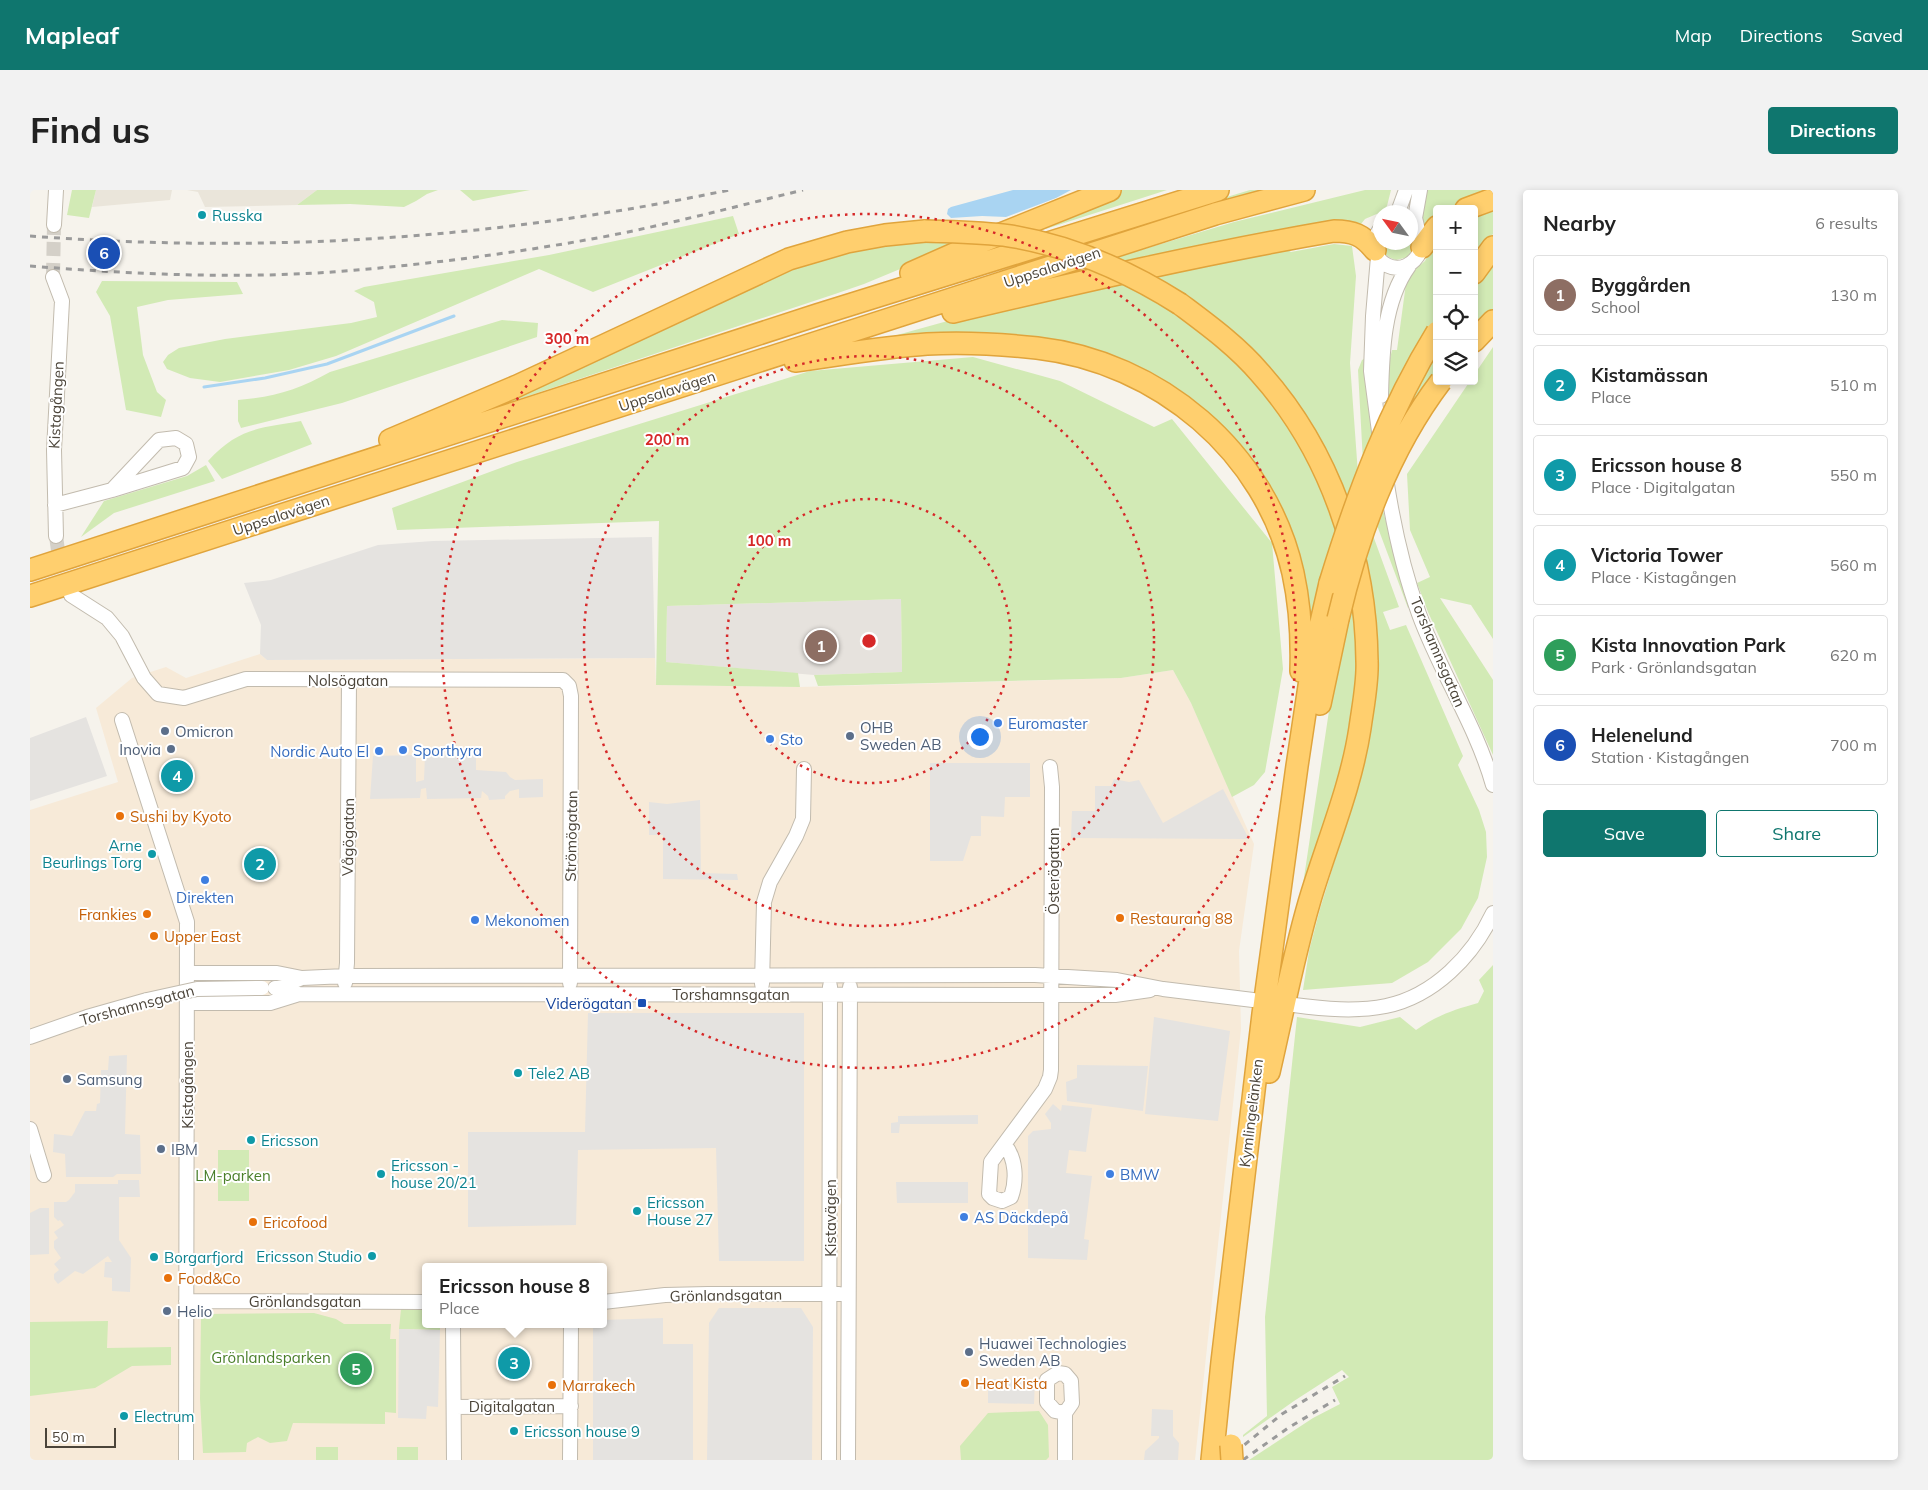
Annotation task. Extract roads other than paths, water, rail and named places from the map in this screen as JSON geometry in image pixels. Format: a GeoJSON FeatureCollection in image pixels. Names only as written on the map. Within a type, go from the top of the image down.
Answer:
{"type":"FeatureCollection","features":[{"type":"Feature","properties":{"kind":"highway"},"geometry":{"type":"LineString","coordinates":[[817,315],[981,242],[1110,190]]}},
{"type":"Feature","properties":{"kind":"highway","name":"Uppsalavägen"},"geometry":{"type":"LineString","coordinates":[[30,570],[817,315],[1218,190]]}},
{"type":"Feature","properties":{"kind":"highway","name":"Uppsalavägen"},"geometry":{"type":"LineString","coordinates":[[30,596],[1215,214],[1304,190]]}},
{"type":"Feature","properties":{"kind":"highway"},"geometry":{"type":"LineString","coordinates":[[1477,205],[1493,199]]}},
{"type":"Feature","properties":{"kind":"highway"},"geometry":{"type":"LineString","coordinates":[[286,487],[612,343],[745,278],[789,259],[846,242],[885,235],[925,231],[974,232],[1010,236],[1065,249],[1107,264],[1134,277],[1180,304],[1235,347],[1260,372],[1283,400],[1309,440],[1344,515],[1355,557],[1364,608],[1368,662],[1360,729],[1349,779],[1308,904],[1269,1072]]}},
{"type":"Feature","properties":{"kind":"highway"},"geometry":{"type":"LineString","coordinates":[[608,410],[778,363],[914,321],[1092,279],[1268,243],[1334,231],[1344,231],[1359,235],[1367,240],[1376,254]]}},
{"type":"Feature","properties":{"kind":"highway"},"geometry":{"type":"LineString","coordinates":[[1422,247],[1433,232]]}},
{"type":"Feature","properties":{"kind":"highway"},"geometry":{"type":"LineString","coordinates":[[1478,268],[1493,247]]}},
{"type":"Feature","properties":{"kind":"highway"},"geometry":{"type":"LineString","coordinates":[[1475,340],[1493,321]]}},
{"type":"Feature","properties":{"kind":"highway"},"geometry":{"type":"LineString","coordinates":[[1296,766],[1314,653],[1330,583],[1347,529],[1392,416],[1433,339]]}},
{"type":"Feature","properties":{"kind":"highway"},"geometry":{"type":"LineString","coordinates":[[778,363],[927,344],[985,344],[1038,348],[1083,358],[1119,369],[1148,383],[1203,421],[1226,444],[1245,468],[1267,504],[1286,547],[1293,572],[1300,621],[1302,668],[1296,766]]}},
{"type":"Feature","properties":{"kind":"highway"},"geometry":{"type":"LineString","coordinates":[[1269,1072],[1322,692],[1345,586],[1372,504],[1410,427],[1438,385]]}},
{"type":"Feature","properties":{"kind":"highway","name":"Kymlingelänken"},"geometry":{"type":"LineString","coordinates":[[1227,1450],[1222,1362],[1262,1024],[1296,766]]}},
{"type":"Feature","properties":{"kind":"highway","name":"Kymlingelänken"},"geometry":{"type":"LineString","coordinates":[[1227,1450],[1269,1072]]}},
{"type":"Feature","properties":{"kind":"highway"},"geometry":{"type":"LineString","coordinates":[[1204,1460],[1222,1362]]}},
{"type":"Feature","properties":{"kind":"street"},"geometry":{"type":"LineString","coordinates":[[54,225],[56,190]]}},
{"type":"Feature","properties":{"kind":"street"},"geometry":{"type":"LineString","coordinates":[[1420,190],[1406,202],[1422,247]]}},
{"type":"Feature","properties":{"kind":"street","name":"Torshamnsgatan"},"geometry":{"type":"LineString","coordinates":[[1379,427],[1383,355],[1388,319],[1398,284],[1422,247]]}},
{"type":"Feature","properties":{"kind":"street","name":"Torshamnsgatan"},"geometry":{"type":"LineString","coordinates":[[1375,250],[1371,371],[1390,507],[1402,558],[1419,614],[1481,752],[1493,785]]}},
{"type":"Feature","properties":{"kind":"street"},"geometry":{"type":"LineString","coordinates":[[1376,254],[1383,263],[1393,267],[1409,266]]}},
{"type":"Feature","properties":{"kind":"street","name":"Kistagången"},"geometry":{"type":"LineString","coordinates":[[53,277],[62,301],[54,450],[56,536]]}},
{"type":"Feature","properties":{"kind":"street"},"geometry":{"type":"LineString","coordinates":[[55,505],[112,490],[183,468],[189,457],[186,444],[176,438],[159,440],[112,490]]}},
{"type":"Feature","properties":{"kind":"street","name":"Nolsögatan"},"geometry":{"type":"LineString","coordinates":[[71,595],[106,618],[122,636],[144,678],[158,694],[184,698],[246,679],[563,680]]}},
{"type":"Feature","properties":{"kind":"street","name":"Vågögatan"},"geometry":{"type":"LineString","coordinates":[[344,994],[346,976],[349,680]]}},
{"type":"Feature","properties":{"kind":"street","name":"Strömögatan"},"geometry":{"type":"LineString","coordinates":[[563,680],[569,686],[571,696],[570,994]]}},
{"type":"Feature","properties":{"kind":"street","name":"Kistagången"},"geometry":{"type":"LineString","coordinates":[[122,720],[188,922],[186,1460]]}},
{"type":"Feature","properties":{"kind":"street","name":"Österögatan"},"geometry":{"type":"LineString","coordinates":[[990,1178],[991,1162],[996,1153],[1005,1144],[1045,1089],[1050,1077],[1052,787],[1050,767]]}},
{"type":"Feature","properties":{"kind":"street"},"geometry":{"type":"LineString","coordinates":[[762,995],[764,902],[770,882],[796,836],[803,818],[804,769]]}},
{"type":"Feature","properties":{"kind":"street"},"geometry":{"type":"LineString","coordinates":[[1294,1005],[1342,1009],[1363,1008],[1386,1006],[1412,997],[1442,978],[1456,966],[1469,952],[1486,928],[1493,913]]}},
{"type":"Feature","properties":{"kind":"street","name":"Torshamnsgatan"},"geometry":{"type":"LineString","coordinates":[[188,973],[277,973],[302,978],[346,976],[569,975],[1052,976],[1117,980],[1163,989],[1253,1000]]}},
{"type":"Feature","properties":{"kind":"street","name":"Kistavägen"},"geometry":{"type":"LineString","coordinates":[[829,1460],[830,976]]}},
{"type":"Feature","properties":{"kind":"street","name":"Kistavägen"},"geometry":{"type":"LineString","coordinates":[[848,1460],[850,976]]}},
{"type":"Feature","properties":{"kind":"street","name":"Torshamnsgatan"},"geometry":{"type":"LineString","coordinates":[[277,988],[302,978]]}},
{"type":"Feature","properties":{"kind":"street","name":"Torshamnsgatan"},"geometry":{"type":"LineString","coordinates":[[30,1037],[87,1017],[147,1000],[197,989],[277,988],[299,994],[1115,995],[1163,989]]}},
{"type":"Feature","properties":{"kind":"street","name":"Torshamnsgatan"},"geometry":{"type":"LineString","coordinates":[[187,1003],[270,1003],[299,994]]}},
{"type":"Feature","properties":{"kind":"street"},"geometry":{"type":"LineString","coordinates":[[30,1129],[44,1175]]}},
{"type":"Feature","properties":{"kind":"street"},"geometry":{"type":"LineString","coordinates":[[1005,1144],[1013,1164],[1013,1189],[1011,1197],[1008,1199],[1002,1201],[993,1198],[989,1194],[990,1178],[1013,1164]]}},
{"type":"Feature","properties":{"kind":"street","name":"Grönlandsgatan"},"geometry":{"type":"LineString","coordinates":[[607,1302],[665,1295],[849,1294]]}},
{"type":"Feature","properties":{"kind":"street","name":"Grönlandsgatan"},"geometry":{"type":"LineString","coordinates":[[186,1301],[422,1302]]}},
{"type":"Feature","properties":{"kind":"street"},"geometry":{"type":"LineString","coordinates":[[454,1328],[454,1460]]}},
{"type":"Feature","properties":{"kind":"street"},"geometry":{"type":"LineString","coordinates":[[570,1460],[571,1328]]}},
{"type":"Feature","properties":{"kind":"street","name":"Digitalgatan"},"geometry":{"type":"LineString","coordinates":[[454,1407],[571,1406]]}},
{"type":"Feature","properties":{"kind":"street"},"geometry":{"type":"LineString","coordinates":[[829,1406],[849,1406]]}},
{"type":"Feature","properties":{"kind":"street"},"geometry":{"type":"LineString","coordinates":[[1065,1413],[1065,1460]]}},
{"type":"Feature","properties":{"kind":"water"},"geometry":{"type":"Polygon","coordinates":[[[1013,190],[1071,190],[1056,198],[1006,217],[951,218],[947,214],[948,209],[951,207],[1013,190]]]}},
{"type":"Feature","properties":{"kind":"waterway"},"geometry":{"type":"LineString","coordinates":[[204,387],[265,378],[327,364],[454,316]]}},
{"type":"Feature","properties":{"kind":"tunnel"},"geometry":{"type":"LineString","coordinates":[[53,277],[54,225]]}},
{"type":"Feature","properties":{"kind":"tunnel"},"geometry":{"type":"LineString","coordinates":[[56,536],[60,565],[70,592]]}},
{"type":"Feature","properties":{"kind":"railway"},"geometry":{"type":"LineString","coordinates":[[30,236],[206,243],[294,242],[381,238],[468,231],[555,220],[642,207],[729,190]]}},
{"type":"Feature","properties":{"kind":"railway"},"geometry":{"type":"LineString","coordinates":[[30,266],[143,273],[219,275],[294,274],[401,266],[505,253],[608,236],[803,190]]}},
{"type":"Feature","properties":{"kind":"railway"},"geometry":{"type":"LineString","coordinates":[[1226,1460],[1282,1414],[1345,1376]]}},
{"type":"Feature","properties":{"kind":"railway"},"geometry":{"type":"LineString","coordinates":[[1243,1460],[1288,1428],[1335,1400]]}},
{"type":"Feature","properties":{"kind":"place","name":"Russka"},"geometry":{"type":"Point","coordinates":[202,215]}},
{"type":"Feature","properties":{"kind":"place","name":"Helenelund"},"geometry":{"type":"Point","coordinates":[104,253]}},
{"type":"Feature","properties":{"kind":"place","name":"Byggården"},"geometry":{"type":"Point","coordinates":[821,646]}},
{"type":"Feature","properties":{"kind":"place","name":"Euromaster"},"geometry":{"type":"Point","coordinates":[998,723]}},
{"type":"Feature","properties":{"kind":"place","name":"Omicron"},"geometry":{"type":"Point","coordinates":[165,731]}},
{"type":"Feature","properties":{"kind":"place","name":"OHB Sweden AB"},"geometry":{"type":"Point","coordinates":[850,736]}},
{"type":"Feature","properties":{"kind":"place","name":"Sto"},"geometry":{"type":"Point","coordinates":[770,739]}},
{"type":"Feature","properties":{"kind":"place","name":"Inovia"},"geometry":{"type":"Point","coordinates":[171,749]}},
{"type":"Feature","properties":{"kind":"place","name":"Sporthyra"},"geometry":{"type":"Point","coordinates":[403,750]}},
{"type":"Feature","properties":{"kind":"place","name":"Nordic Auto El"},"geometry":{"type":"Point","coordinates":[379,751]}},
{"type":"Feature","properties":{"kind":"place","name":"Victoria Tower"},"geometry":{"type":"Point","coordinates":[177,776]}},
{"type":"Feature","properties":{"kind":"place","name":"Sushi by Kyoto"},"geometry":{"type":"Point","coordinates":[120,816]}},
{"type":"Feature","properties":{"kind":"place","name":"Arne Beurlings Torg"},"geometry":{"type":"Point","coordinates":[152,854]}},
{"type":"Feature","properties":{"kind":"place","name":"Kistamässan"},"geometry":{"type":"Point","coordinates":[260,864]}},
{"type":"Feature","properties":{"kind":"place","name":"Direkten"},"geometry":{"type":"Point","coordinates":[205,880]}},
{"type":"Feature","properties":{"kind":"place","name":"Frankies"},"geometry":{"type":"Point","coordinates":[147,914]}},
{"type":"Feature","properties":{"kind":"place","name":"Restaurang 88"},"geometry":{"type":"Point","coordinates":[1120,918]}},
{"type":"Feature","properties":{"kind":"place","name":"Mekonomen"},"geometry":{"type":"Point","coordinates":[475,920]}},
{"type":"Feature","properties":{"kind":"place","name":"Upper East"},"geometry":{"type":"Point","coordinates":[154,936]}},
{"type":"Feature","properties":{"kind":"place","name":"Viderögatan"},"geometry":{"type":"Point","coordinates":[642,1003]}},
{"type":"Feature","properties":{"kind":"place","name":"Tele2 AB"},"geometry":{"type":"Point","coordinates":[518,1073]}},
{"type":"Feature","properties":{"kind":"place","name":"Samsung"},"geometry":{"type":"Point","coordinates":[67,1079]}},
{"type":"Feature","properties":{"kind":"place","name":"Ericsson"},"geometry":{"type":"Point","coordinates":[251,1140]}},
{"type":"Feature","properties":{"kind":"place","name":"IBM"},"geometry":{"type":"Point","coordinates":[161,1149]}},
{"type":"Feature","properties":{"kind":"place","name":"Ericsson - house 20/21"},"geometry":{"type":"Point","coordinates":[381,1174]}},
{"type":"Feature","properties":{"kind":"place","name":"BMW"},"geometry":{"type":"Point","coordinates":[1110,1174]}},
{"type":"Feature","properties":{"kind":"place","name":"Ericsson House 27"},"geometry":{"type":"Point","coordinates":[637,1211]}},
{"type":"Feature","properties":{"kind":"place","name":"AS Däckdepå"},"geometry":{"type":"Point","coordinates":[964,1217]}},
{"type":"Feature","properties":{"kind":"place","name":"Ericofood"},"geometry":{"type":"Point","coordinates":[253,1222]}},
{"type":"Feature","properties":{"kind":"place","name":"Ericsson Studio"},"geometry":{"type":"Point","coordinates":[372,1256]}},
{"type":"Feature","properties":{"kind":"place","name":"Borgarfjord"},"geometry":{"type":"Point","coordinates":[154,1257]}},
{"type":"Feature","properties":{"kind":"place","name":"Food&Co"},"geometry":{"type":"Point","coordinates":[168,1278]}},
{"type":"Feature","properties":{"kind":"place","name":"Helio"},"geometry":{"type":"Point","coordinates":[167,1311]}},
{"type":"Feature","properties":{"kind":"place","name":"Huawei Technologies Sweden AB"},"geometry":{"type":"Point","coordinates":[969,1352]}},
{"type":"Feature","properties":{"kind":"place","name":"Ericsson house 8"},"geometry":{"type":"Point","coordinates":[514,1363]}},
{"type":"Feature","properties":{"kind":"place","name":"Kista Innovation Park"},"geometry":{"type":"Point","coordinates":[356,1369]}},
{"type":"Feature","properties":{"kind":"place","name":"Heat Kista"},"geometry":{"type":"Point","coordinates":[965,1383]}},
{"type":"Feature","properties":{"kind":"place","name":"Marrakech"},"geometry":{"type":"Point","coordinates":[552,1385]}},
{"type":"Feature","properties":{"kind":"place","name":"Electrum"},"geometry":{"type":"Point","coordinates":[124,1416]}},
{"type":"Feature","properties":{"kind":"place","name":"Ericsson house 9"},"geometry":{"type":"Point","coordinates":[514,1431]}},
{"type":"Feature","properties":{"kind":"park label","name":"LM-parken"},"geometry":{"type":"Point","coordinates":[233,1175]}},
{"type":"Feature","properties":{"kind":"park label","name":"Grönlandsparken"},"geometry":{"type":"Point","coordinates":[271,1357]}}]}
